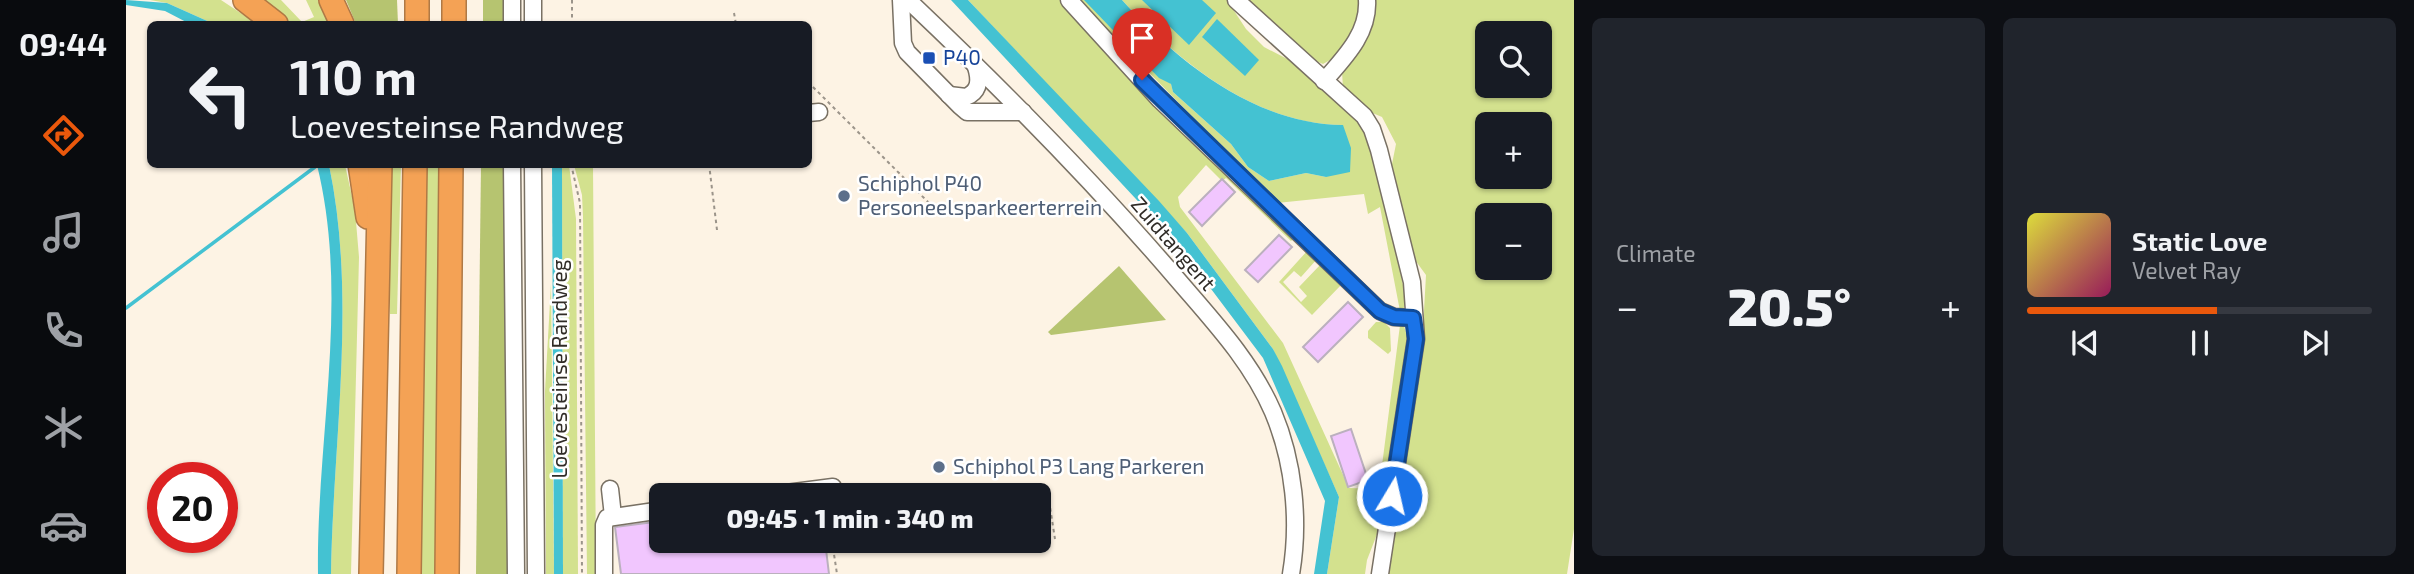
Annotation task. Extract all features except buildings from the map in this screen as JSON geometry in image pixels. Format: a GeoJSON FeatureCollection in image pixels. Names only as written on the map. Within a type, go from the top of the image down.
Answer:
{"type":"FeatureCollection","features":[{"type":"Feature","properties":{"kind":"highway"},"geometry":{"type":"LineString","coordinates":[[245,0],[272,21]]}},
{"type":"Feature","properties":{"kind":"highway"},"geometry":{"type":"LineString","coordinates":[[331,0],[341,21]]}},
{"type":"Feature","properties":{"kind":"highway"},"geometry":{"type":"LineString","coordinates":[[417,0],[417,21]]}},
{"type":"Feature","properties":{"kind":"highway"},"geometry":{"type":"LineString","coordinates":[[454,0],[454,21]]}},
{"type":"Feature","properties":{"kind":"highway"},"geometry":{"type":"LineString","coordinates":[[361,168],[377,297]]}},
{"type":"Feature","properties":{"kind":"highway"},"geometry":{"type":"LineString","coordinates":[[371,574],[380,168]]}},
{"type":"Feature","properties":{"kind":"highway"},"geometry":{"type":"LineString","coordinates":[[409,574],[415,168]]}},
{"type":"Feature","properties":{"kind":"highway"},"geometry":{"type":"LineString","coordinates":[[447,574],[451,168]]}},
{"type":"Feature","properties":{"kind":"street"},"geometry":{"type":"LineString","coordinates":[[512,0],[512,21]]}},
{"type":"Feature","properties":{"kind":"street"},"geometry":{"type":"LineString","coordinates":[[533,0],[533,21]]}},
{"type":"Feature","properties":{"kind":"street"},"geometry":{"type":"LineString","coordinates":[[901,0],[907,52],[967,111],[1023,112]]}},
{"type":"Feature","properties":{"kind":"street","name":"Zuidtangent"},"geometry":{"type":"LineString","coordinates":[[908,0],[1023,112],[1132,227],[1237,349],[1274,414],[1293,487],[1295,538],[1292,574]]}},
{"type":"Feature","properties":{"kind":"street"},"geometry":{"type":"LineString","coordinates":[[1069,0],[1160,100],[1380,311],[1394,317],[1413,318]]}},
{"type":"Feature","properties":{"kind":"street"},"geometry":{"type":"LineString","coordinates":[[1236,0],[1364,116],[1373,129],[1412,282],[1416,339],[1380,574]]}},
{"type":"Feature","properties":{"kind":"street"},"geometry":{"type":"LineString","coordinates":[[1324,81],[1363,30],[1368,16],[1367,0]]}},
{"type":"Feature","properties":{"kind":"street"},"geometry":{"type":"LineString","coordinates":[[903,34],[914,26],[941,31]]}},
{"type":"Feature","properties":{"kind":"street"},"geometry":{"type":"LineString","coordinates":[[950,95],[966,97],[975,91],[979,80],[976,67]]}},
{"type":"Feature","properties":{"kind":"street"},"geometry":{"type":"LineString","coordinates":[[512,168],[516,574]]}},
{"type":"Feature","properties":{"kind":"street","name":"Loevesteinse Randweg"},"geometry":{"type":"LineString","coordinates":[[533,168],[536,574]]}},
{"type":"Feature","properties":{"kind":"street"},"geometry":{"type":"LineString","coordinates":[[610,489],[613,516]]}},
{"type":"Feature","properties":{"kind":"street"},"geometry":{"type":"LineString","coordinates":[[604,574],[604,524],[613,516],[649,512]]}},
{"type":"Feature","properties":{"kind":"path"},"geometry":{"type":"LineString","coordinates":[[572,0],[572,21]]}},
{"type":"Feature","properties":{"kind":"path"},"geometry":{"type":"LineString","coordinates":[[734,13],[735,21]]}},
{"type":"Feature","properties":{"kind":"path"},"geometry":{"type":"LineString","coordinates":[[812,86],[930,204]]}},
{"type":"Feature","properties":{"kind":"path","name":"Loevesteinse Randweg"},"geometry":{"type":"LineString","coordinates":[[572,168],[580,203],[582,574]]}},
{"type":"Feature","properties":{"kind":"path"},"geometry":{"type":"LineString","coordinates":[[709,168],[717,230]]}},
{"type":"Feature","properties":{"kind":"path"},"geometry":{"type":"LineString","coordinates":[[1051,513],[1055,538]]}},
{"type":"Feature","properties":{"kind":"path"},"geometry":{"type":"LineString","coordinates":[[834,553],[837,574]]}},
{"type":"Feature","properties":{"kind":"path"},"geometry":{"type":"LineString","coordinates":[[836,567],[842,567]]}},
{"type":"Feature","properties":{"kind":"green space"},"geometry":{"type":"Polygon","coordinates":[[[150,0],[221,0],[252,21],[207,21],[167,3],[150,0]]]}},
{"type":"Feature","properties":{"kind":"green space"},"geometry":{"type":"Polygon","coordinates":[[[259,0],[281,0],[301,21],[284,21],[259,0]]]}},
{"type":"Feature","properties":{"kind":"green space"},"geometry":{"type":"Polygon","coordinates":[[[306,0],[318,0],[328,21],[304,21],[314,17],[306,0]]]}},
{"type":"Feature","properties":{"kind":"green space"},"geometry":{"type":"Polygon","coordinates":[[[346,0],[397,0],[398,21],[355,21],[346,0]]]}},
{"type":"Feature","properties":{"kind":"green space"},"geometry":{"type":"Polygon","coordinates":[[[483,0],[507,0],[507,21],[483,21],[483,0]]]}},
{"type":"Feature","properties":{"kind":"green space"},"geometry":{"type":"Polygon","coordinates":[[[968,0],[1063,0],[1294,238],[1291,241],[1226,178],[1222,181],[1206,165],[1178,197],[1180,207],[1283,343],[1349,488],[1379,489],[1400,325],[1403,324],[1409,340],[1381,524],[1367,560],[1365,574],[1327,574],[1339,497],[1273,349],[1187,233],[968,0]]]}},
{"type":"Feature","properties":{"kind":"green space"},"geometry":{"type":"Polygon","coordinates":[[[1078,0],[1086,0],[1171,84],[1173,92],[1231,144],[1248,167],[1269,181],[1306,173],[1326,177],[1343,125],[1311,122],[1280,114],[1221,86],[1168,46],[1122,0],[1227,0],[1246,29],[1264,47],[1295,63],[1364,128],[1375,157],[1405,294],[1404,311],[1400,311],[1380,207],[1368,214],[1364,194],[1277,203],[1078,0]]]}},
{"type":"Feature","properties":{"kind":"green space"},"geometry":{"type":"Polygon","coordinates":[[[1243,0],[1361,0],[1362,17],[1337,56],[1323,64],[1307,57],[1243,0]]]}},
{"type":"Feature","properties":{"kind":"green space"},"geometry":{"type":"Polygon","coordinates":[[[1370,0],[1574,0],[1574,529],[1567,574],[1386,574],[1422,346],[1426,275],[1407,249],[1391,169],[1396,144],[1382,117],[1363,109],[1343,89],[1342,71],[1370,0]]]}},
{"type":"Feature","properties":{"kind":"green space"},"geometry":{"type":"Polygon","coordinates":[[[329,168],[346,168],[355,210],[359,257],[351,574],[331,574],[342,317],[337,215],[329,168]]]}},
{"type":"Feature","properties":{"kind":"green space"},"geometry":{"type":"Polygon","coordinates":[[[386,168],[401,168],[397,314],[390,314],[386,168]]]}},
{"type":"Feature","properties":{"kind":"green space"},"geometry":{"type":"Polygon","coordinates":[[[426,168],[441,168],[435,574],[415,574],[426,168]]]}},
{"type":"Feature","properties":{"kind":"green space"},"geometry":{"type":"Polygon","coordinates":[[[481,168],[507,168],[509,574],[476,574],[481,168]]]}},
{"type":"Feature","properties":{"kind":"green space"},"geometry":{"type":"Polygon","coordinates":[[[562,168],[569,168],[576,219],[578,574],[563,574],[562,168]]]}},
{"type":"Feature","properties":{"kind":"green space"},"geometry":{"type":"Polygon","coordinates":[[[575,168],[593,168],[596,574],[587,574],[582,195],[575,168]]]}},
{"type":"Feature","properties":{"kind":"green space"},"geometry":{"type":"Polygon","coordinates":[[[1308,250],[1317,259],[1301,277],[1294,271],[1283,282],[1301,302],[1307,296],[1299,287],[1321,264],[1342,284],[1312,315],[1279,282],[1308,250]]]}},
{"type":"Feature","properties":{"kind":"green space"},"geometry":{"type":"Polygon","coordinates":[[[1119,266],[1166,320],[1051,335],[1048,332],[1119,266]]]}},
{"type":"Feature","properties":{"kind":"green space"},"geometry":{"type":"Polygon","coordinates":[[[551,284],[554,574],[546,574],[545,391],[551,284]]]}},
{"type":"Feature","properties":{"kind":"green space"},"geometry":{"type":"Polygon","coordinates":[[[1376,322],[1384,322],[1390,328],[1391,351],[1388,354],[1368,338],[1368,331],[1376,322]]]}},
{"type":"Feature","properties":{"kind":"water"},"geometry":{"type":"Polygon","coordinates":[[[126,0],[167,3],[207,21],[184,21],[165,11],[126,5],[126,0]]]}},
{"type":"Feature","properties":{"kind":"water"},"geometry":{"type":"Polygon","coordinates":[[[951,0],[968,0],[1159,201],[1187,233],[1273,349],[1339,497],[1327,574],[1314,574],[1325,501],[1263,358],[1175,241],[951,0]]]}},
{"type":"Feature","properties":{"kind":"water"},"geometry":{"type":"Polygon","coordinates":[[[1084,0],[1122,0],[1193,67],[1250,102],[1311,122],[1343,125],[1351,148],[1350,172],[1326,177],[1306,173],[1269,181],[1248,167],[1231,144],[1173,92],[1171,84],[1159,78],[1084,0]]]}},
{"type":"Feature","properties":{"kind":"water"},"geometry":{"type":"Polygon","coordinates":[[[1142,0],[1202,0],[1216,13],[1189,45],[1142,0]]]}},
{"type":"Feature","properties":{"kind":"water"},"geometry":{"type":"Polygon","coordinates":[[[1217,19],[1259,60],[1245,76],[1202,37],[1217,19]]]}},
{"type":"Feature","properties":{"kind":"water"},"geometry":{"type":"Polygon","coordinates":[[[318,168],[329,168],[337,215],[342,317],[331,574],[318,574],[331,317],[331,266],[318,168]]]}},
{"type":"Feature","properties":{"kind":"water"},"geometry":{"type":"Polygon","coordinates":[[[552,168],[562,168],[563,574],[554,574],[552,168]]]}},
{"type":"Feature","properties":{"kind":"waterway"},"geometry":{"type":"LineString","coordinates":[[126,308],[314,168]]}},
{"type":"Feature","properties":{"kind":"place","name":"P40"},"geometry":{"type":"Point","coordinates":[929,58]}},
{"type":"Feature","properties":{"kind":"place","name":"Schiphol P40 Personeelsparkeerterrein"},"geometry":{"type":"Point","coordinates":[844,196]}},
{"type":"Feature","properties":{"kind":"place","name":"Schiphol P3 Lang Parkeren"},"geometry":{"type":"Point","coordinates":[939,467]}},
{"type":"Feature","properties":{"kind":"route"},"geometry":{"type":"LineString","coordinates":[[1142,80],[1380,311],[1394,317],[1413,318],[1416,339],[1392,496]]}}]}
